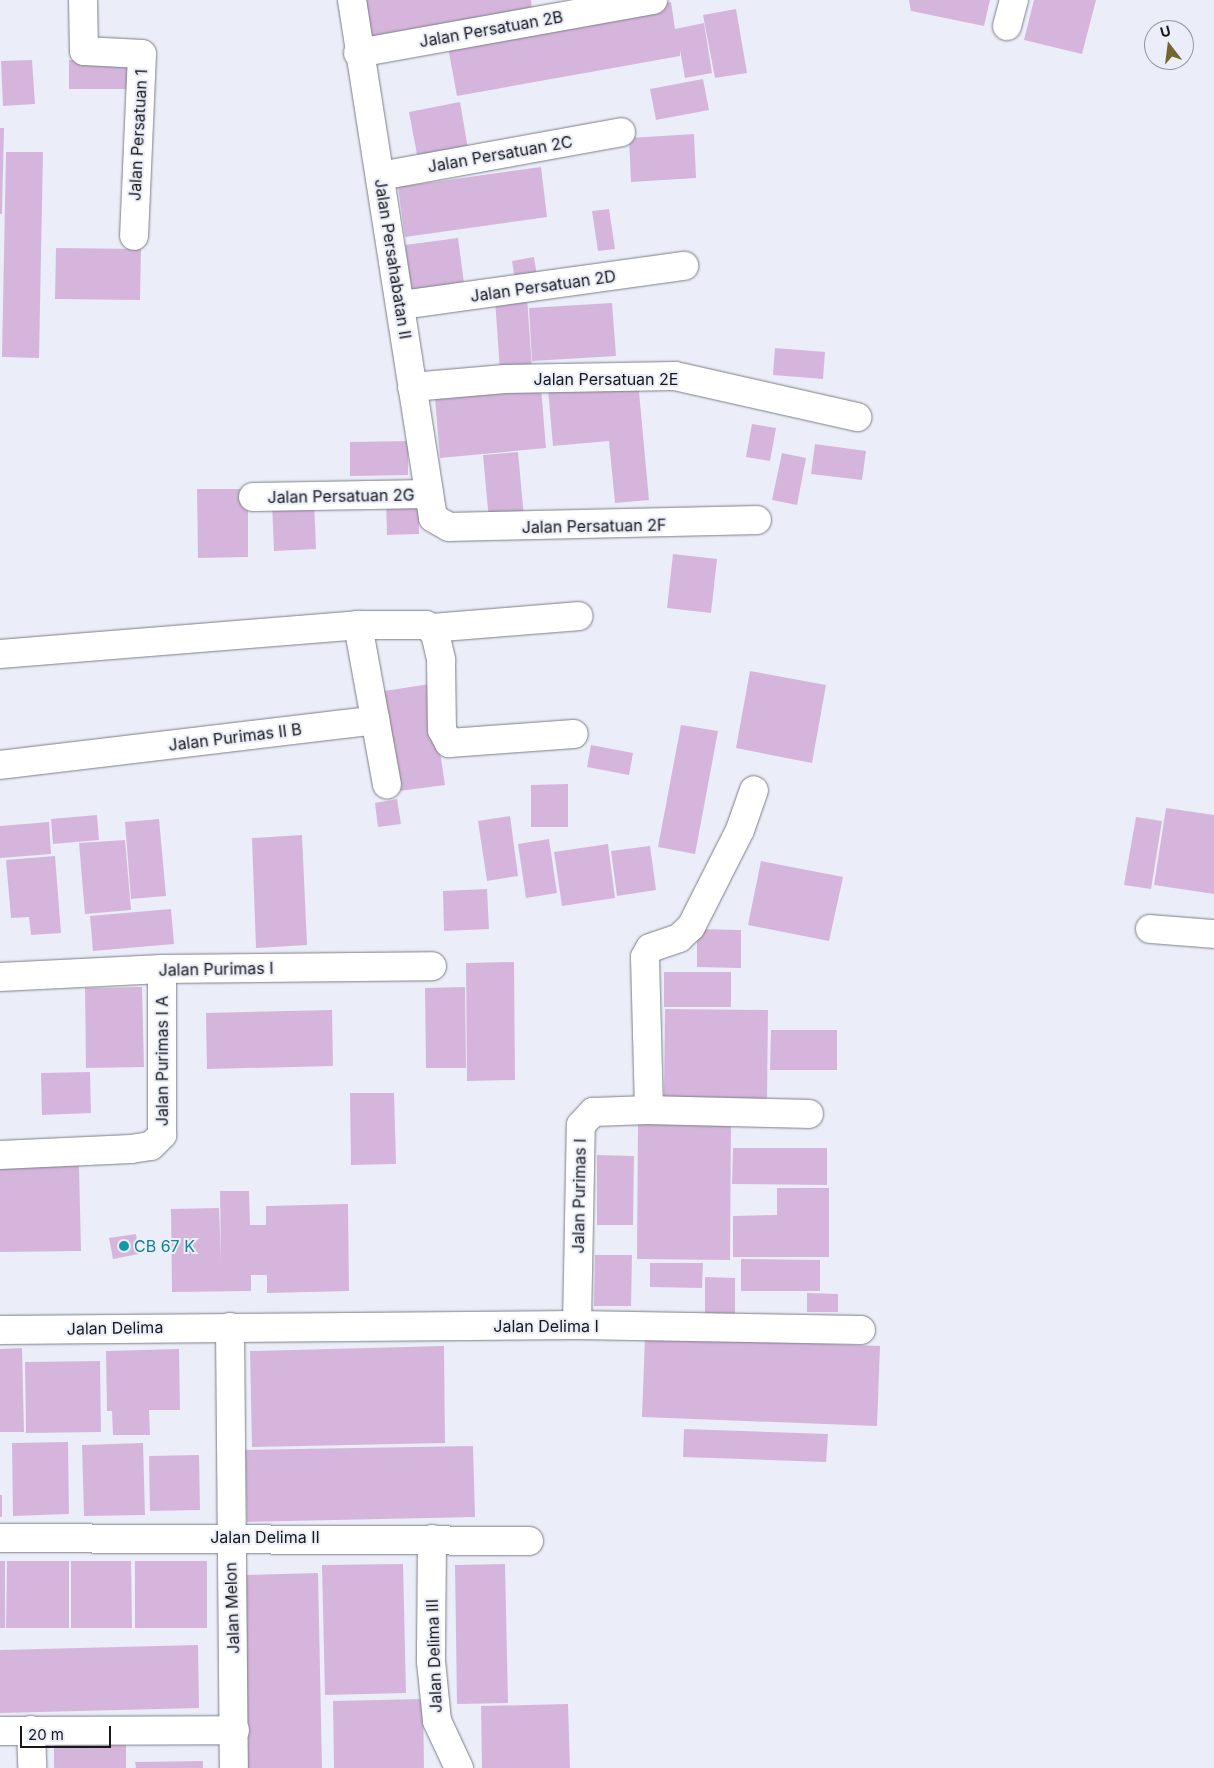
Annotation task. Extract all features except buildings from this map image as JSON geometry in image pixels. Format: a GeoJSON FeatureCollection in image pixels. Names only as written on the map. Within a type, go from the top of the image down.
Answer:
{"type":"FeatureCollection","features":[{"type":"Feature","properties":{"kind":"street","name":"Jalan Persatuan 1"},"geometry":{"type":"LineString","coordinates":[[82,0],[84,50],[152,54],[134,236]]}},
{"type":"Feature","properties":{"kind":"street","name":"Jalan Persahabatan II"},"geometry":{"type":"LineString","coordinates":[[352,0],[358,53],[402,305],[412,387],[431,506]]}},
{"type":"Feature","properties":{"kind":"street","name":"Jalan Persatuan 2B"},"geometry":{"type":"LineString","coordinates":[[358,53],[653,0]]}},
{"type":"Feature","properties":{"kind":"street"},"geometry":{"type":"LineString","coordinates":[[1007,26],[1014,0]]}},
{"type":"Feature","properties":{"kind":"street","name":"Jalan Persatuan 2C"},"geometry":{"type":"LineString","coordinates":[[380,176],[621,132]]}},
{"type":"Feature","properties":{"kind":"street","name":"Jalan Persatuan 2D"},"geometry":{"type":"LineString","coordinates":[[402,305],[684,266]]}},
{"type":"Feature","properties":{"kind":"street","name":"Jalan Persatuan 2E"},"geometry":{"type":"LineString","coordinates":[[412,387],[505,379],[675,376],[856,417]]}},
{"type":"Feature","properties":{"kind":"street","name":"Jalan Persatuan 2G"},"geometry":{"type":"LineString","coordinates":[[253,497],[431,506]]}},
{"type":"Feature","properties":{"kind":"street","name":"Jalan Persatuan 2F"},"geometry":{"type":"LineString","coordinates":[[431,506],[439,524],[459,527],[758,520]]}},
{"type":"Feature","properties":{"kind":"street"},"geometry":{"type":"LineString","coordinates":[[0,654],[358,625],[431,628],[579,616]]}},
{"type":"Feature","properties":{"kind":"street"},"geometry":{"type":"LineString","coordinates":[[358,625],[386,784]]}},
{"type":"Feature","properties":{"kind":"street"},"geometry":{"type":"LineString","coordinates":[[431,628],[441,660],[442,730],[449,743],[574,734]]}},
{"type":"Feature","properties":{"kind":"street","name":"Jalan Purimas II B"},"geometry":{"type":"LineString","coordinates":[[0,765],[374,720]]}},
{"type":"Feature","properties":{"kind":"street"},"geometry":{"type":"LineString","coordinates":[[649,1110],[643,963],[650,948],[679,938],[691,927],[740,830],[754,790]]}},
{"type":"Feature","properties":{"kind":"street"},"geometry":{"type":"LineString","coordinates":[[1150,928],[1214,934]]}},
{"type":"Feature","properties":{"kind":"street","name":"Jalan Purimas I"},"geometry":{"type":"LineString","coordinates":[[0,977],[162,969],[432,966]]}},
{"type":"Feature","properties":{"kind":"street","name":"Jalan Purimas I A"},"geometry":{"type":"LineString","coordinates":[[0,1154],[130,1149],[151,1146],[162,1135],[162,969]]}},
{"type":"Feature","properties":{"kind":"street","name":"Jalan Purimas I"},"geometry":{"type":"LineString","coordinates":[[577,1325],[581,1125],[593,1112],[649,1110],[809,1114]]}},
{"type":"Feature","properties":{"kind":"street","name":"Jalan Delima I"},"geometry":{"type":"LineString","coordinates":[[230,1327],[577,1325],[861,1330]]}},
{"type":"Feature","properties":{"kind":"street","name":"Jalan Delima"},"geometry":{"type":"LineString","coordinates":[[0,1330],[230,1327]]}},
{"type":"Feature","properties":{"kind":"street","name":"Jalan Melon"},"geometry":{"type":"LineString","coordinates":[[230,1327],[230,1537],[235,1730],[234,1768]]}},
{"type":"Feature","properties":{"kind":"street","name":"Jalan Delima II"},"geometry":{"type":"LineString","coordinates":[[0,1538],[230,1537],[529,1541]]}},
{"type":"Feature","properties":{"kind":"street","name":"Jalan Delima III"},"geometry":{"type":"LineString","coordinates":[[432,1539],[431,1661],[437,1721],[459,1768]]}},
{"type":"Feature","properties":{"kind":"street"},"geometry":{"type":"LineString","coordinates":[[31,1730],[32,1768]]}},
{"type":"Feature","properties":{"kind":"street"},"geometry":{"type":"LineString","coordinates":[[0,1731],[235,1730]]}},
{"type":"Feature","properties":{"kind":"place","name":"CB 67 K"},"geometry":{"type":"Point","coordinates":[124,1246]}}]}
